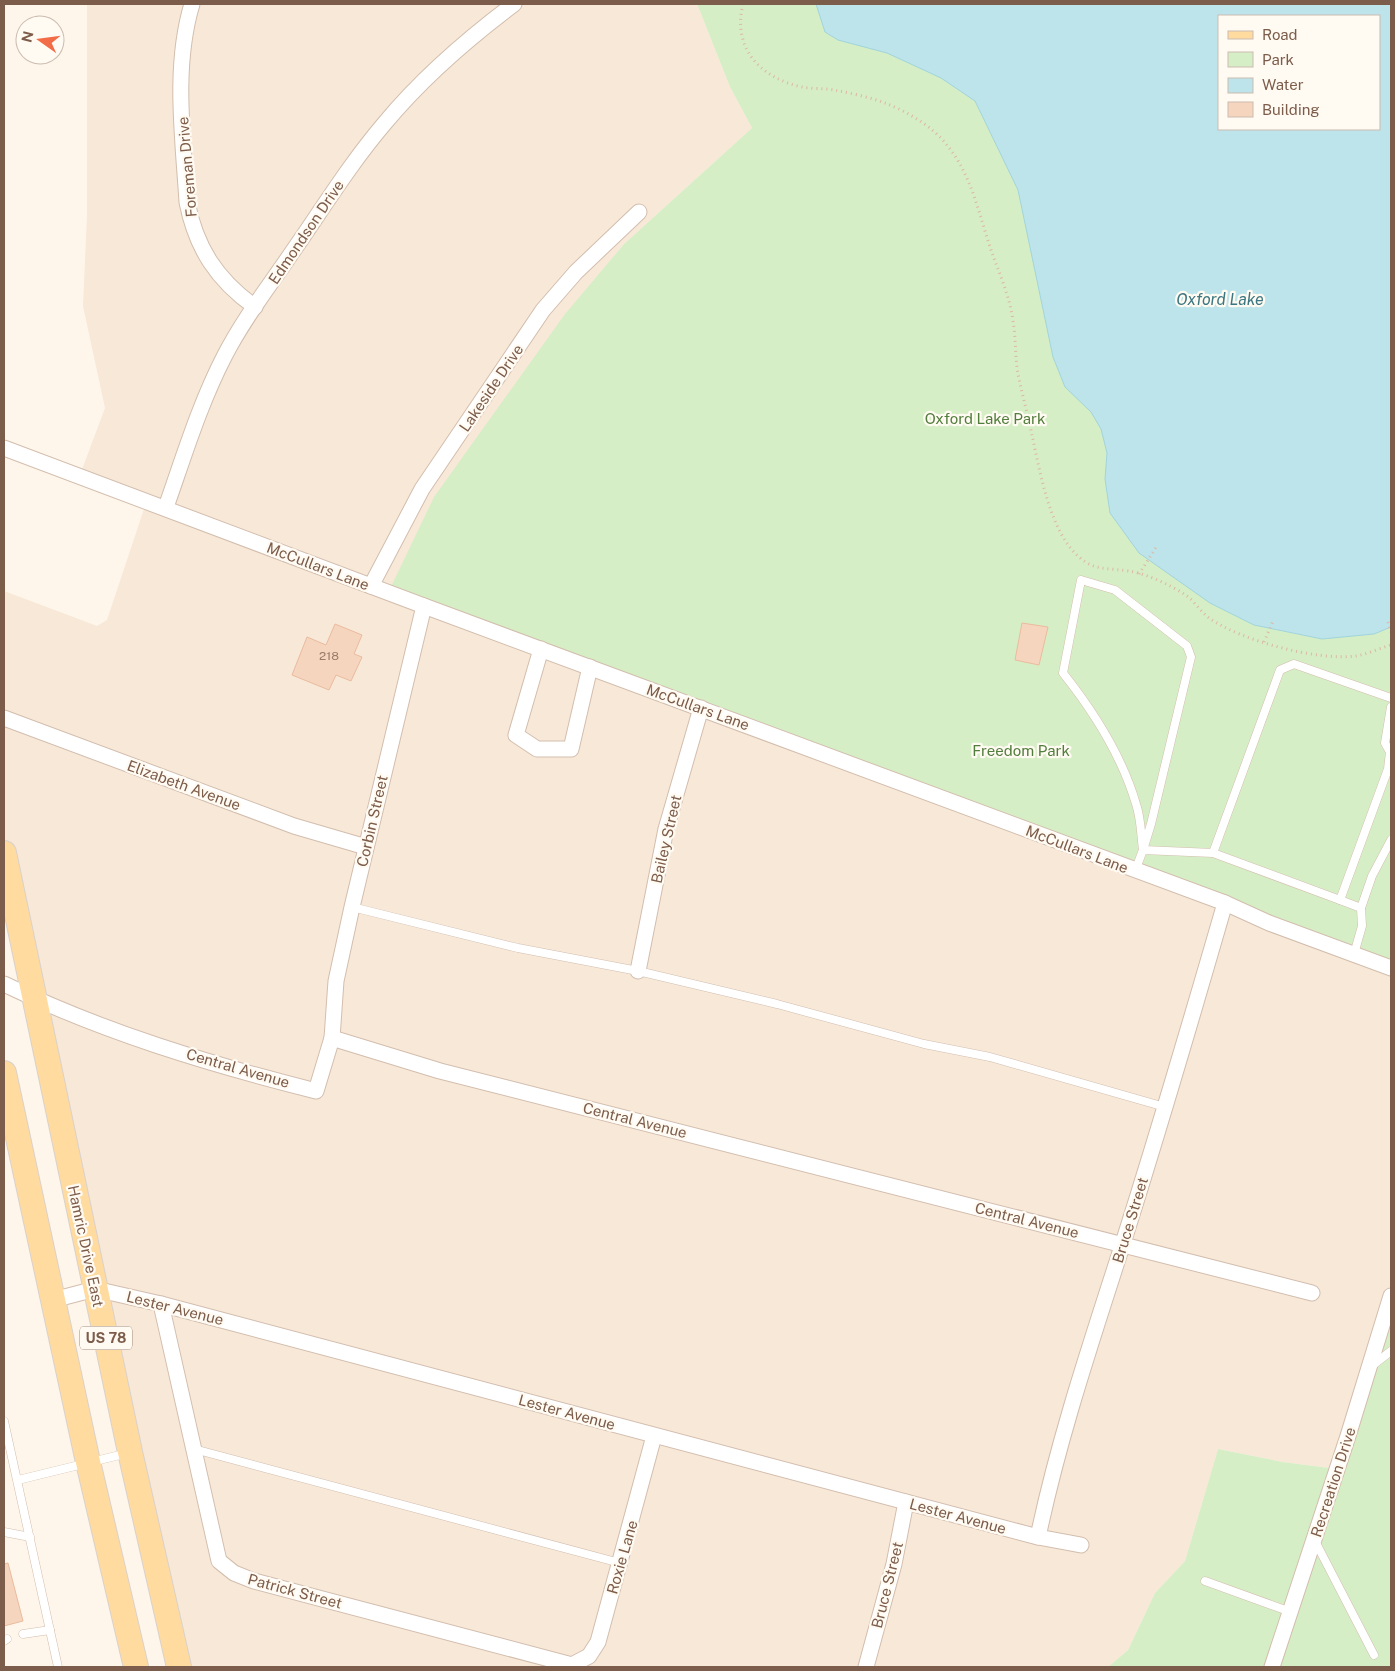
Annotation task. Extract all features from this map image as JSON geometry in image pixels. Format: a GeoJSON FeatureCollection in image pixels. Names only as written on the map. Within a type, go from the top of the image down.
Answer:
{"type":"FeatureCollection","features":[{"type":"Feature","properties":{"kind":"main road","name":"Hamric Drive East"},"geometry":{"type":"LineString","coordinates":[[4,853],[95,1289],[178,1667]]}},
{"type":"Feature","properties":{"kind":"main road","name":"US 78"},"geometry":{"type":"LineString","coordinates":[[4,1073],[88,1462],[136,1667]]}},
{"type":"Feature","properties":{"kind":"street","name":"Foreman Drive"},"geometry":{"type":"LineString","coordinates":[[192,4],[183,42],[181,68],[187,202],[190,217],[200,246],[216,272],[227,285],[255,307]]}},
{"type":"Feature","properties":{"kind":"street","name":"Edmondson Drive"},"geometry":{"type":"LineString","coordinates":[[166,507],[216,372],[234,338],[337,187],[384,124],[456,50],[514,4]]}},
{"type":"Feature","properties":{"kind":"street","name":"Lakeside Drive"},"geometry":{"type":"LineString","coordinates":[[371,586],[422,489],[543,310],[576,272],[639,212]]}},
{"type":"Feature","properties":{"kind":"street","name":"McCullars Lane"},"geometry":{"type":"LineString","coordinates":[[4,448],[1225,903],[1269,923],[1391,968]]}},
{"type":"Feature","properties":{"kind":"street","name":"Corbin Street"},"geometry":{"type":"LineString","coordinates":[[332,1038],[336,981],[424,606]]}},
{"type":"Feature","properties":{"kind":"street"},"geometry":{"type":"LineString","coordinates":[[541,649],[516,735],[537,749],[571,750],[590,667]]}},
{"type":"Feature","properties":{"kind":"street","name":"Bailey Street"},"geometry":{"type":"LineString","coordinates":[[638,971],[666,829],[701,708]]}},
{"type":"Feature","properties":{"kind":"street","name":"Elizabeth Avenue"},"geometry":{"type":"LineString","coordinates":[[4,718],[294,826],[366,847]]}},
{"type":"Feature","properties":{"kind":"street","name":"Bruce Street"},"geometry":{"type":"LineString","coordinates":[[1038,1537],[1045,1503],[1094,1333],[1165,1107],[1225,903]]}},
{"type":"Feature","properties":{"kind":"street","name":"Central Avenue"},"geometry":{"type":"LineString","coordinates":[[4,984],[35,999],[119,1032],[250,1074],[316,1091],[332,1038],[449,1073],[1312,1293]]}},
{"type":"Feature","properties":{"kind":"street","name":"Lester Avenue"},"geometry":{"type":"LineString","coordinates":[[53,1300],[95,1289],[161,1304],[1038,1537],[1081,1545]]}},
{"type":"Feature","properties":{"kind":"street","name":"Recreation Drive"},"geometry":{"type":"LineString","coordinates":[[1272,1667],[1391,1296]]}},
{"type":"Feature","properties":{"kind":"street","name":"Patrick Street"},"geometry":{"type":"LineString","coordinates":[[161,1304],[219,1561],[234,1573],[254,1581],[572,1665]]}},
{"type":"Feature","properties":{"kind":"street","name":"Roxie Lane"},"geometry":{"type":"LineString","coordinates":[[572,1665],[590,1656],[598,1642],[654,1436]]}},
{"type":"Feature","properties":{"kind":"street","name":"Bruce Street"},"geometry":{"type":"LineString","coordinates":[[866,1667],[894,1564],[906,1502]]}},
{"type":"Feature","properties":{"kind":"lane"},"geometry":{"type":"LineString","coordinates":[[1135,870],[1143,850],[1151,824],[1191,657],[1187,646],[1115,590],[1081,580],[1064,673],[1092,710],[1121,765],[1137,805],[1143,850]]}},
{"type":"Feature","properties":{"kind":"lane"},"geometry":{"type":"LineString","coordinates":[[1213,853],[1280,670],[1294,664],[1391,698]]}},
{"type":"Feature","properties":{"kind":"lane"},"geometry":{"type":"LineString","coordinates":[[1340,900],[1388,769],[1390,752],[1385,743],[1391,707]]}},
{"type":"Feature","properties":{"kind":"lane"},"geometry":{"type":"LineString","coordinates":[[1354,954],[1362,926],[1361,908],[1372,876],[1391,840]]}},
{"type":"Feature","properties":{"kind":"lane"},"geometry":{"type":"LineString","coordinates":[[1143,850],[1213,853],[1361,908]]}},
{"type":"Feature","properties":{"kind":"lane"},"geometry":{"type":"LineString","coordinates":[[352,907],[518,948],[638,971],[777,1004],[924,1044],[990,1057],[1165,1107]]}},
{"type":"Feature","properties":{"kind":"lane"},"geometry":{"type":"LineString","coordinates":[[1369,1368],[1391,1351]]}},
{"type":"Feature","properties":{"kind":"lane"},"geometry":{"type":"LineString","coordinates":[[4,1422],[58,1667]]}},
{"type":"Feature","properties":{"kind":"lane"},"geometry":{"type":"LineString","coordinates":[[194,1449],[620,1563]]}},
{"type":"Feature","properties":{"kind":"lane"},"geometry":{"type":"LineString","coordinates":[[18,1480],[130,1452]]}},
{"type":"Feature","properties":{"kind":"lane"},"geometry":{"type":"LineString","coordinates":[[4,1532],[30,1537]]}},
{"type":"Feature","properties":{"kind":"lane"},"geometry":{"type":"LineString","coordinates":[[1314,1539],[1374,1655]]}},
{"type":"Feature","properties":{"kind":"lane"},"geometry":{"type":"LineString","coordinates":[[1205,1581],[1291,1612]]}},
{"type":"Feature","properties":{"kind":"lane"},"geometry":{"type":"LineString","coordinates":[[23,1634],[50,1630]]}},
{"type":"Feature","properties":{"kind":"path"},"geometry":{"type":"LineString","coordinates":[[743,4],[740,15],[741,39],[749,55],[771,75],[801,87],[835,90],[885,103],[914,118],[943,139],[956,155],[970,184],[1014,321],[1018,374],[1041,482],[1052,512],[1071,549],[1080,559],[1102,570],[1130,571],[1139,574],[1187,596],[1209,618],[1248,637],[1264,642],[1325,657],[1357,656],[1391,645]]}},
{"type":"Feature","properties":{"kind":"path"},"geometry":{"type":"LineString","coordinates":[[1139,574],[1157,546]]}},
{"type":"Feature","properties":{"kind":"path"},"geometry":{"type":"LineString","coordinates":[[1264,642],[1273,621]]}},
{"type":"Feature","properties":{"kind":"path"},"geometry":{"type":"LineString","coordinates":[[1388,622],[1391,631]]}},
{"type":"Feature","properties":{"kind":"shaded area"},"geometry":{"type":"Polygon","coordinates":[[[87,4],[697,4],[730,87],[752,128],[624,244],[568,311],[438,492],[1391,968],[1391,1296],[1337,1469],[1283,1462],[1218,1449],[1185,1561],[1155,1593],[1128,1650],[1108,1667],[179,1667],[4,853],[4,591],[97,626],[107,620],[147,500],[80,475],[105,408],[83,306],[87,216],[87,4]]]}},
{"type":"Feature","properties":{"kind":"green space","name":"Oxford Lake Park"},"geometry":{"type":"Polygon","coordinates":[[[697,4],[1391,4],[1391,968],[388,593],[434,497],[565,314],[624,244],[752,128],[730,87],[697,4]]]}},
{"type":"Feature","properties":{"kind":"green space"},"geometry":{"type":"Polygon","coordinates":[[[1391,1296],[1391,1667],[1108,1667],[1128,1650],[1155,1593],[1185,1561],[1218,1449],[1283,1462],[1337,1469],[1391,1296]]]}},
{"type":"Feature","properties":{"kind":"water","name":"Oxford Lake"},"geometry":{"type":"Polygon","coordinates":[[[816,4],[1391,4],[1391,627],[1374,634],[1322,639],[1254,625],[1210,603],[1139,553],[1110,513],[1105,479],[1107,453],[1101,429],[1091,412],[1065,387],[1053,357],[1018,190],[975,101],[941,78],[887,53],[838,40],[825,32],[816,4]]]}},
{"type":"Feature","properties":{"kind":"building"},"geometry":{"type":"Polygon","coordinates":[[[1022,623],[1048,627],[1039,665],[1015,660],[1022,623]]]}},
{"type":"Feature","properties":{"kind":"building"},"geometry":{"type":"Polygon","coordinates":[[[335,624],[362,635],[354,654],[362,657],[351,681],[336,675],[329,690],[292,675],[307,637],[326,645],[335,624]]]}},
{"type":"Feature","properties":{"kind":"building"},"geometry":{"type":"Polygon","coordinates":[[[8,1563],[23,1621],[4,1626],[4,1564],[8,1563]]]}},
{"type":"Feature","properties":{"kind":"park label","name":"Freedom Park"},"geometry":{"type":"Point","coordinates":[1021,750]}}]}
